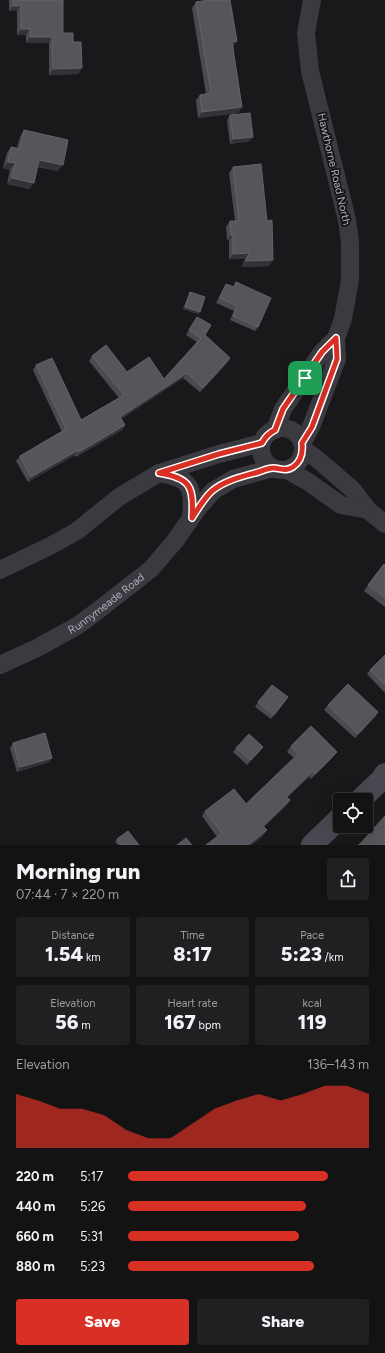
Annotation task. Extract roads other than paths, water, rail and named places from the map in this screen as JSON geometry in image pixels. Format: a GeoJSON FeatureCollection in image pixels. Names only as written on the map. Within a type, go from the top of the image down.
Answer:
{"type":"FeatureCollection","features":[{"type":"Feature","properties":{"kind":"main road"},"geometry":{"type":"LineString","coordinates":[[367,793],[385,774]]}},
{"type":"Feature","properties":{"kind":"main road"},"geometry":{"type":"LineString","coordinates":[[312,845],[333,825]]}},
{"type":"Feature","properties":{"kind":"street","name":"Hawthorne Road North"},"geometry":{"type":"LineString","coordinates":[[302,446],[312,427],[337,359],[336,338],[343,319],[348,298],[350,274],[350,242],[347,220],[310,71],[306,33],[312,0]]}},
{"type":"Feature","properties":{"kind":"street","name":"Hawthorne Road North"},"geometry":{"type":"LineString","coordinates":[[275,430],[283,409],[322,352],[336,338]]}},
{"type":"Feature","properties":{"kind":"street"},"geometry":{"type":"LineString","coordinates":[[280,469],[293,467],[298,463],[302,456],[302,446],[299,437],[288,429],[275,430],[269,433],[265,438],[262,443],[262,455],[264,460],[280,469],[307,481],[341,505],[368,510]]}},
{"type":"Feature","properties":{"kind":"street"},"geometry":{"type":"LineString","coordinates":[[0,570],[50,546],[76,531],[119,497],[159,473],[219,454],[262,443]]}},
{"type":"Feature","properties":{"kind":"street"},"geometry":{"type":"LineString","coordinates":[[302,446],[352,489],[368,510],[385,524]]}},
{"type":"Feature","properties":{"kind":"street","name":"Runnymeade Road"},"geometry":{"type":"LineString","coordinates":[[0,665],[37,648],[77,626],[151,569],[175,541],[213,491],[233,479],[280,469]]}},
{"type":"Feature","properties":{"kind":"street"},"geometry":{"type":"LineString","coordinates":[[159,473],[172,475],[183,479],[192,492],[192,518]]}}]}
